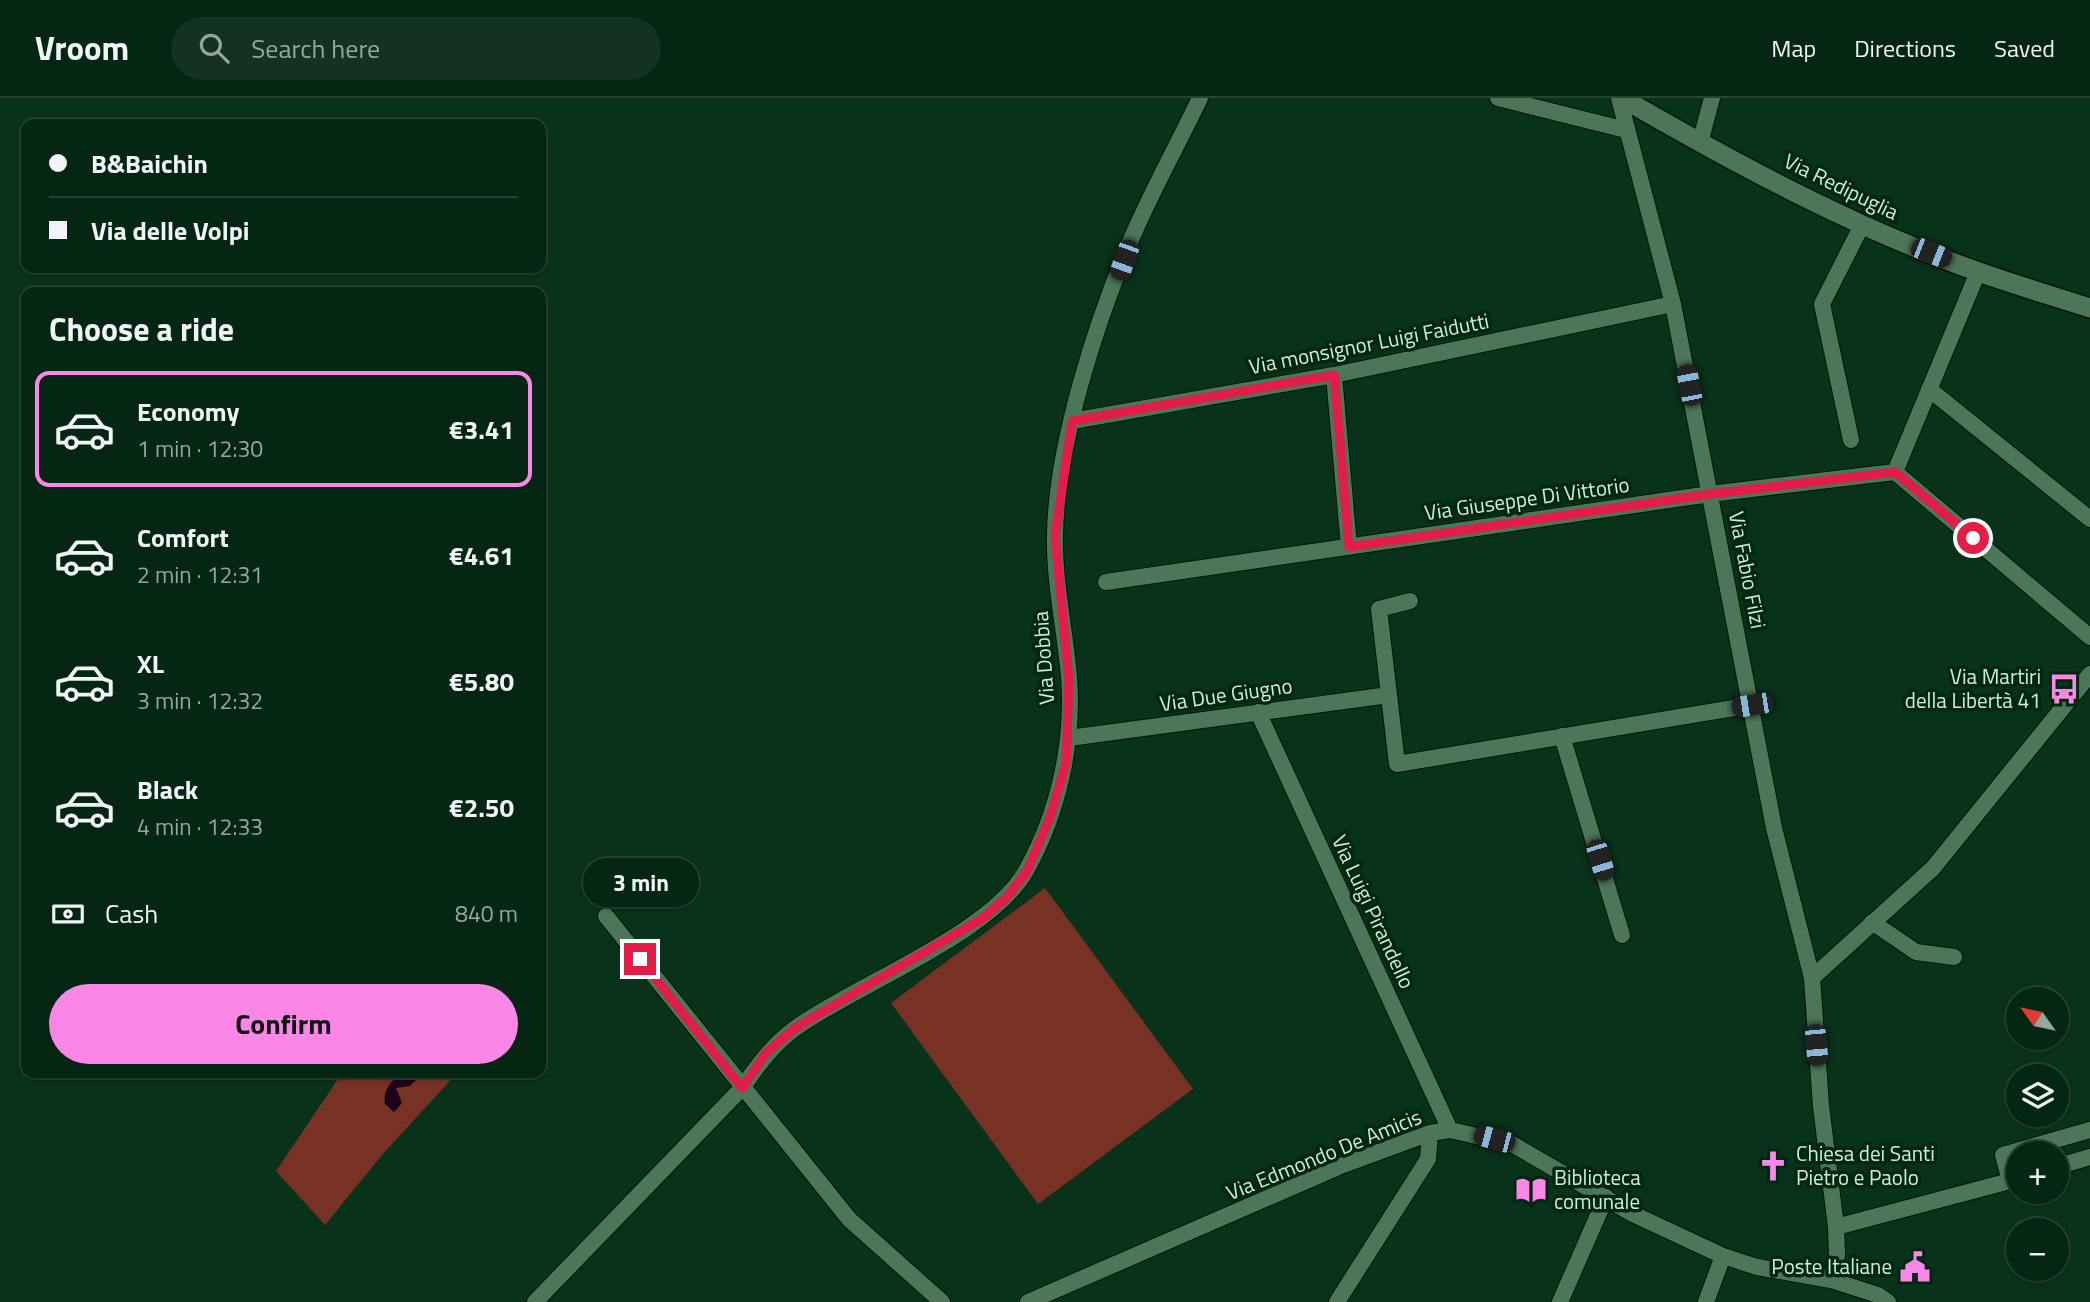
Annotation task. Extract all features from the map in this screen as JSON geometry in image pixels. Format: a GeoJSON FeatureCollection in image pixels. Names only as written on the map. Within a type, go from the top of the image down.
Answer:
{"type":"FeatureCollection","features":[{"type":"Feature","properties":{"kind":"street","name":"Via Dobbia"},"geometry":{"type":"LineString","coordinates":[[536,1302],[742,1088],[766,1053],[795,1028],[983,918],[1007,897],[1027,871],[1050,817],[1066,763],[1069,738],[1069,680],[1055,536],[1072,421],[1099,328],[1132,238],[1200,98]]}},
{"type":"Feature","properties":{"kind":"street"},"geometry":{"type":"LineString","coordinates":[[1498,98],[1626,130]]}},
{"type":"Feature","properties":{"kind":"street","name":"Via Fabio Filzi"},"geometry":{"type":"LineString","coordinates":[[1620,98],[1626,130],[1674,304],[1774,828],[1812,978],[1821,1106],[1838,1255],[1831,1280]]}},
{"type":"Feature","properties":{"kind":"street","name":"Via Redipuglia"},"geometry":{"type":"LineString","coordinates":[[1620,98],[1700,143],[1862,225],[1978,272],[2090,307]]}},
{"type":"Feature","properties":{"kind":"street"},"geometry":{"type":"LineString","coordinates":[[1700,143],[1712,98]]}},
{"type":"Feature","properties":{"kind":"street"},"geometry":{"type":"LineString","coordinates":[[1851,439],[1822,304],[1862,225]]}},
{"type":"Feature","properties":{"kind":"street"},"geometry":{"type":"LineString","coordinates":[[1978,272],[1895,472],[2090,637]]}},
{"type":"Feature","properties":{"kind":"street","name":"Via monsignor Luigi Faidutti"},"geometry":{"type":"LineString","coordinates":[[1072,421],[1334,375],[1674,304]]}},
{"type":"Feature","properties":{"kind":"street"},"geometry":{"type":"LineString","coordinates":[[1334,375],[1349,547]]}},
{"type":"Feature","properties":{"kind":"street"},"geometry":{"type":"LineString","coordinates":[[1929,389],[2090,519]]}},
{"type":"Feature","properties":{"kind":"street","name":"Via Giuseppe Di Vittorio"},"geometry":{"type":"LineString","coordinates":[[1106,582],[1710,494],[1895,472]]}},
{"type":"Feature","properties":{"kind":"street"},"geometry":{"type":"LineString","coordinates":[[1410,601],[1379,609],[1398,764],[1752,705]]}},
{"type":"Feature","properties":{"kind":"street"},"geometry":{"type":"LineString","coordinates":[[1812,978],[1933,868],[2090,674]]}},
{"type":"Feature","properties":{"kind":"street","name":"Via Due Giugno"},"geometry":{"type":"LineString","coordinates":[[1069,738],[1389,695]]}},
{"type":"Feature","properties":{"kind":"street","name":"Via Luigi Pirandello"},"geometry":{"type":"LineString","coordinates":[[1258,712],[1450,1130]]}},
{"type":"Feature","properties":{"kind":"street"},"geometry":{"type":"LineString","coordinates":[[1562,736],[1622,935]]}},
{"type":"Feature","properties":{"kind":"street"},"geometry":{"type":"LineString","coordinates":[[606,916],[849,1219],[942,1302]]}},
{"type":"Feature","properties":{"kind":"street"},"geometry":{"type":"LineString","coordinates":[[1872,922],[1916,952],[1954,957]]}},
{"type":"Feature","properties":{"kind":"street","name":"Via Edmondo De Amicis"},"geometry":{"type":"LineString","coordinates":[[1028,1302],[1343,1165],[1430,1133],[1450,1130],[1512,1144],[1606,1198],[1723,1256],[1758,1268],[1831,1280],[1878,1295],[1888,1302]]}},
{"type":"Feature","properties":{"kind":"street"},"geometry":{"type":"LineString","coordinates":[[2053,1141],[2090,1130]]}},
{"type":"Feature","properties":{"kind":"street"},"geometry":{"type":"LineString","coordinates":[[1337,1302],[1428,1159],[1430,1133]]}},
{"type":"Feature","properties":{"kind":"street"},"geometry":{"type":"LineString","coordinates":[[2069,1163],[2090,1157]]}},
{"type":"Feature","properties":{"kind":"street"},"geometry":{"type":"LineString","coordinates":[[1836,1227],[2006,1182]]}},
{"type":"Feature","properties":{"kind":"street"},"geometry":{"type":"LineString","coordinates":[[1560,1302],[1606,1198]]}},
{"type":"Feature","properties":{"kind":"street"},"geometry":{"type":"LineString","coordinates":[[1706,1302],[1723,1256]]}},
{"type":"Feature","properties":{"kind":"shaded area"},"geometry":{"type":"Polygon","coordinates":[[[1045,888],[1193,1089],[1038,1204],[891,1003],[1045,888]]]}},
{"type":"Feature","properties":{"kind":"shaded area"},"geometry":{"type":"Polygon","coordinates":[[[339,1078],[452,1078],[382,1155],[325,1225],[276,1171],[339,1078]]]}},
{"type":"Feature","properties":{"kind":"shaded area"},"geometry":{"type":"Polygon","coordinates":[[[396,1078],[416,1080],[410,1086],[396,1088],[402,1103],[394,1112],[385,1104],[385,1094],[396,1078]]]}},
{"type":"Feature","properties":{"kind":"place","name":"Via Martiri della Libertà 41"},"geometry":{"type":"Point","coordinates":[2064,689]}},
{"type":"Feature","properties":{"kind":"place","name":"Chiesa dei Santi Pietro e Paolo"},"geometry":{"type":"Point","coordinates":[1773,1166]}},
{"type":"Feature","properties":{"kind":"place","name":"Biblioteca comunale"},"geometry":{"type":"Point","coordinates":[1531,1190]}},
{"type":"Feature","properties":{"kind":"place","name":"Poste Italiane"},"geometry":{"type":"Point","coordinates":[1915,1267]}},
{"type":"Feature","properties":{"kind":"route"},"geometry":{"type":"LineString","coordinates":[[640,959],[742,1088],[766,1053],[795,1028],[983,918],[1007,897],[1027,871],[1050,817],[1066,763],[1069,680],[1055,536],[1072,421],[1334,375],[1349,547],[1710,494],[1895,472],[1973,538]]}}]}
